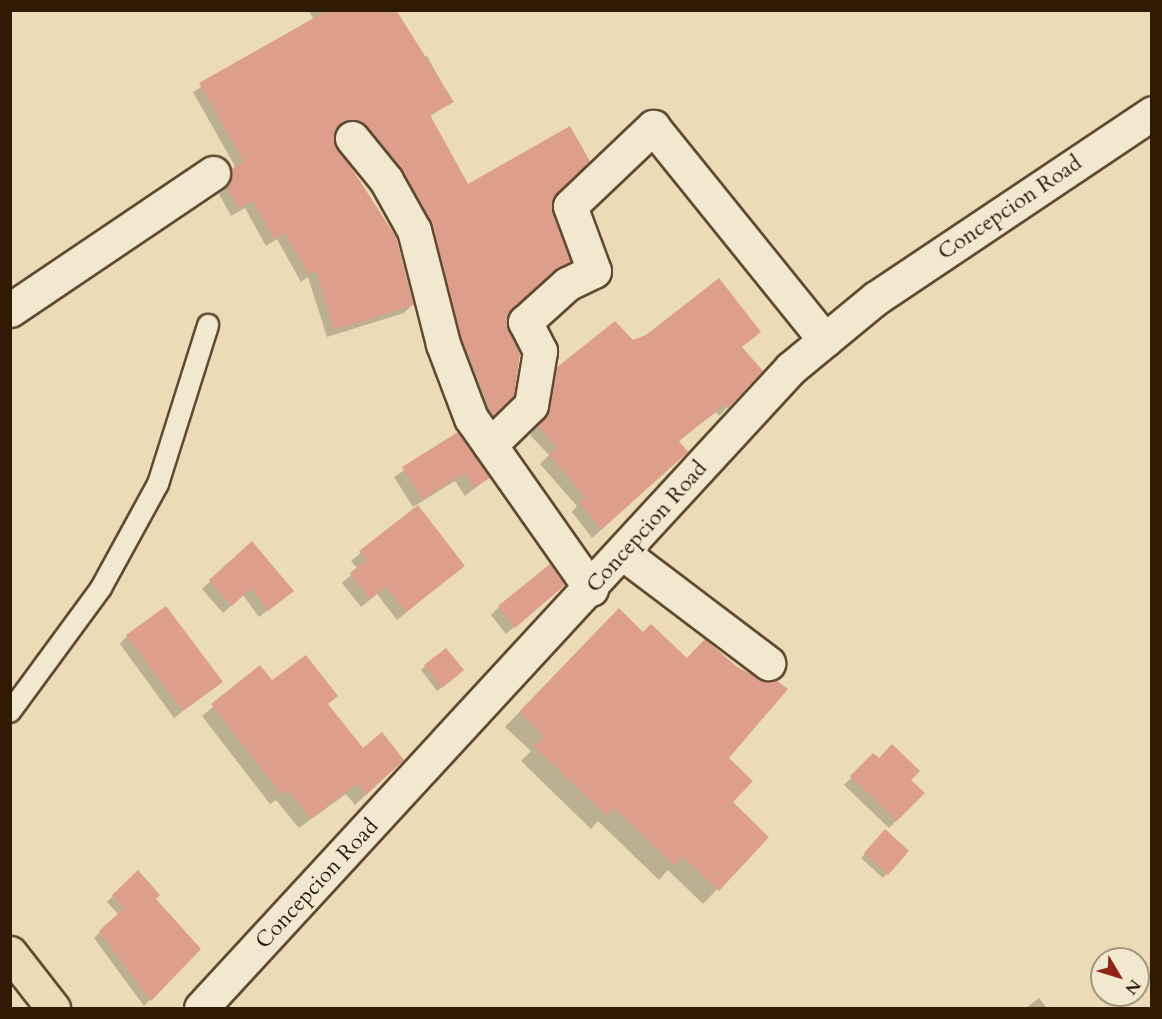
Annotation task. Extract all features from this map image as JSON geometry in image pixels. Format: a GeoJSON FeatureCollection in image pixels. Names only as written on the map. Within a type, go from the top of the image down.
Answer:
{"type":"FeatureCollection","features":[{"type":"Feature","properties":{"kind":"highway"},"geometry":{"type":"LineString","coordinates":[[10,953],[53,1008]]}},
{"type":"Feature","properties":{"kind":"street","name":"Concepcion Road"},"geometry":{"type":"LineString","coordinates":[[201,1008],[624,554],[791,368],[876,298],[1152,113]]}},
{"type":"Feature","properties":{"kind":"street"},"geometry":{"type":"LineString","coordinates":[[490,445],[531,405],[540,351],[525,322],[567,284],[594,271],[570,206],[653,127],[825,340]]}},
{"type":"Feature","properties":{"kind":"street"},"geometry":{"type":"LineString","coordinates":[[352,138],[386,180],[414,230],[443,344],[471,418],[591,589]]}},
{"type":"Feature","properties":{"kind":"street"},"geometry":{"type":"LineString","coordinates":[[10,310],[213,173]]}},
{"type":"Feature","properties":{"kind":"street"},"geometry":{"type":"LineString","coordinates":[[624,554],[768,663]]}},
{"type":"Feature","properties":{"kind":"lane"},"geometry":{"type":"LineString","coordinates":[[10,712],[101,588],[158,484],[208,325]]}},
{"type":"Feature","properties":{"kind":"building"},"geometry":{"type":"Polygon","coordinates":[[[328,10],[396,10],[454,102],[430,115],[468,184],[570,126],[590,161],[552,202],[571,261],[508,315],[520,354],[514,396],[493,416],[461,338],[430,221],[402,171],[366,126],[350,119],[341,123],[334,141],[396,237],[414,305],[334,330],[316,271],[309,275],[285,233],[274,239],[253,201],[239,209],[226,186],[231,169],[244,162],[199,83],[328,10]]]}},
{"type":"Feature","properties":{"kind":"building"},"geometry":{"type":"Polygon","coordinates":[[[719,278],[761,332],[742,347],[763,371],[728,408],[725,404],[679,441],[688,452],[601,530],[579,502],[585,497],[548,454],[557,447],[537,425],[549,408],[556,368],[615,321],[633,340],[646,335],[719,278]]]}},
{"type":"Feature","properties":{"kind":"building"},"geometry":{"type":"Polygon","coordinates":[[[458,432],[490,478],[474,488],[465,473],[422,499],[402,467],[458,432]]]}},
{"type":"Feature","properties":{"kind":"building"},"geometry":{"type":"Polygon","coordinates":[[[418,505],[465,566],[406,612],[386,587],[370,599],[350,573],[366,560],[359,551],[418,505]]]}},
{"type":"Feature","properties":{"kind":"building"},"geometry":{"type":"Polygon","coordinates":[[[252,541],[294,591],[268,611],[251,588],[232,606],[209,580],[252,541]]]}},
{"type":"Feature","properties":{"kind":"building"},"geometry":{"type":"Polygon","coordinates":[[[550,564],[565,585],[515,628],[498,606],[550,564]]]}},
{"type":"Feature","properties":{"kind":"building"},"geometry":{"type":"Polygon","coordinates":[[[166,606],[223,682],[183,711],[126,635],[166,606]]]}},
{"type":"Feature","properties":{"kind":"building"},"geometry":{"type":"Polygon","coordinates":[[[619,608],[643,632],[651,624],[687,658],[705,639],[737,667],[765,681],[776,680],[788,689],[729,758],[753,781],[733,802],[769,837],[719,891],[683,857],[675,866],[614,808],[606,815],[534,746],[544,736],[519,712],[619,608]]]}},
{"type":"Feature","properties":{"kind":"building"},"geometry":{"type":"Polygon","coordinates":[[[446,648],[464,670],[442,688],[424,665],[446,648]]]}},
{"type":"Feature","properties":{"kind":"building"},"geometry":{"type":"Polygon","coordinates":[[[306,655],[338,696],[328,704],[363,748],[382,732],[404,760],[366,795],[357,784],[310,819],[288,790],[282,795],[211,704],[260,665],[272,680],[306,655]]]}},
{"type":"Feature","properties":{"kind":"building"},"geometry":{"type":"Polygon","coordinates":[[[892,744],[920,771],[911,780],[925,793],[897,821],[850,776],[873,753],[879,758],[892,744]]]}},
{"type":"Feature","properties":{"kind":"building"},"geometry":{"type":"Polygon","coordinates":[[[885,829],[909,851],[888,875],[864,853],[885,829]]]}},
{"type":"Feature","properties":{"kind":"building"},"geometry":{"type":"Polygon","coordinates":[[[138,870],[160,895],[156,899],[201,949],[151,1001],[99,931],[124,908],[112,895],[138,870]]]}}]}
